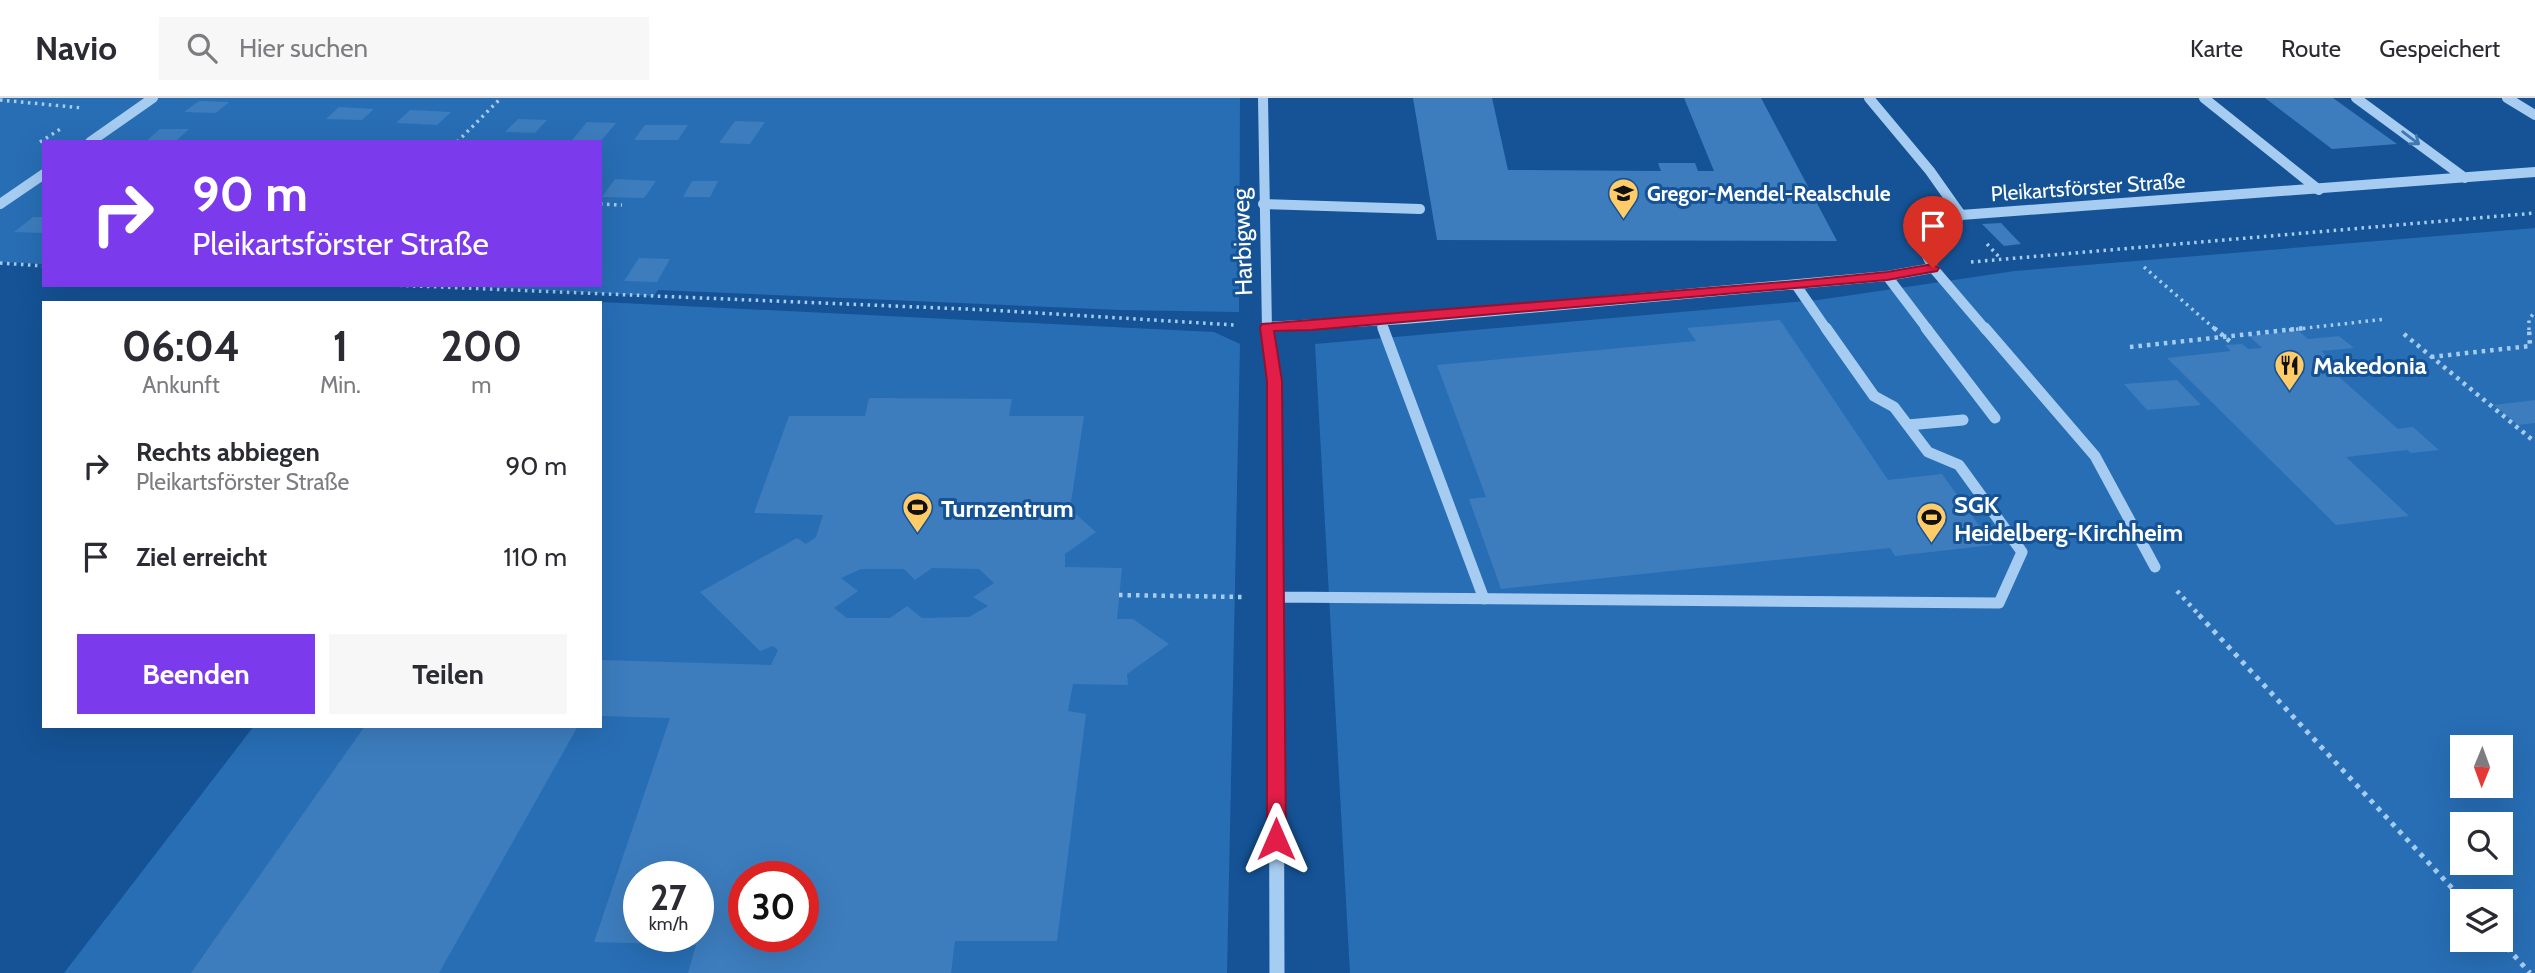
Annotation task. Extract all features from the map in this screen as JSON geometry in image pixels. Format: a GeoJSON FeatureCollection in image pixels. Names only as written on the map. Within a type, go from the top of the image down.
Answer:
{"type":"FeatureCollection","features":[{"type":"Feature","properties":{"kind":"street"},"geometry":{"type":"LineString","coordinates":[[93,140],[153,98]]}},
{"type":"Feature","properties":{"kind":"street","name":"Harbigweg"},"geometry":{"type":"LineString","coordinates":[[1262,98],[1267,327],[1275,381],[1277,973]]}},
{"type":"Feature","properties":{"kind":"street"},"geometry":{"type":"LineString","coordinates":[[1869,98],[1930,171],[1961,215]]}},
{"type":"Feature","properties":{"kind":"street"},"geometry":{"type":"LineString","coordinates":[[2204,98],[2319,190]]}},
{"type":"Feature","properties":{"kind":"street"},"geometry":{"type":"LineString","coordinates":[[2507,98],[2535,115]]}},
{"type":"Feature","properties":{"kind":"street","name":"Pleikartsförster Straße"},"geometry":{"type":"LineString","coordinates":[[1933,268],[1925,252],[1961,215],[2535,172]]}},
{"type":"Feature","properties":{"kind":"street"},"geometry":{"type":"LineString","coordinates":[[1263,204],[1420,209]]}},
{"type":"Feature","properties":{"kind":"street"},"geometry":{"type":"LineString","coordinates":[[1267,327],[1796,285],[1887,276],[1933,268],[2095,456],[2155,567]]}},
{"type":"Feature","properties":{"kind":"street"},"geometry":{"type":"LineString","coordinates":[[1276,597],[1999,603],[2022,552],[1959,465],[1928,452],[1894,407],[1874,396],[1796,285]]}},
{"type":"Feature","properties":{"kind":"street"},"geometry":{"type":"LineString","coordinates":[[1380,320],[1484,599]]}},
{"type":"Feature","properties":{"kind":"street"},"geometry":{"type":"LineString","coordinates":[[1908,425],[1962,420]]}},
{"type":"Feature","properties":{"kind":"lane"},"geometry":{"type":"LineString","coordinates":[[2356,98],[2465,178]]}},
{"type":"Feature","properties":{"kind":"lane"},"geometry":{"type":"LineString","coordinates":[[0,204],[42,175]]}},
{"type":"Feature","properties":{"kind":"lane"},"geometry":{"type":"LineString","coordinates":[[1887,276],[1995,418]]}},
{"type":"Feature","properties":{"kind":"path"},"geometry":{"type":"LineString","coordinates":[[459,140],[501,98]]}},
{"type":"Feature","properties":{"kind":"path"},"geometry":{"type":"LineString","coordinates":[[0,100],[92,108],[81,116]]}},
{"type":"Feature","properties":{"kind":"path"},"geometry":{"type":"LineString","coordinates":[[34,145],[69,123]]}},
{"type":"Feature","properties":{"kind":"path"},"geometry":{"type":"LineString","coordinates":[[602,204],[622,205]]}},
{"type":"Feature","properties":{"kind":"path"},"geometry":{"type":"LineString","coordinates":[[1933,268],[2000,258],[2535,213]]}},
{"type":"Feature","properties":{"kind":"path"},"geometry":{"type":"LineString","coordinates":[[0,263],[42,266]]}},
{"type":"Feature","properties":{"kind":"path"},"geometry":{"type":"LineString","coordinates":[[2144,267],[2233,344]]}},
{"type":"Feature","properties":{"kind":"path"},"geometry":{"type":"LineString","coordinates":[[441,287],[975,309],[1267,327]]}},
{"type":"Feature","properties":{"kind":"path"},"geometry":{"type":"LineString","coordinates":[[2431,357],[2530,346],[2529,320],[2535,310]]}},
{"type":"Feature","properties":{"kind":"path"},"geometry":{"type":"LineString","coordinates":[[2130,347],[2386,319]]}},
{"type":"Feature","properties":{"kind":"path"},"geometry":{"type":"LineString","coordinates":[[2404,334],[2535,442]]}},
{"type":"Feature","properties":{"kind":"path"},"geometry":{"type":"LineString","coordinates":[[2155,567],[2453,889]]}},
{"type":"Feature","properties":{"kind":"path"},"geometry":{"type":"LineString","coordinates":[[1119,595],[1276,597]]}},
{"type":"Feature","properties":{"kind":"path"},"geometry":{"type":"LineString","coordinates":[[2511,952],[2530,973]]}},
{"type":"Feature","properties":{"kind":"shaded area"},"geometry":{"type":"Polygon","coordinates":[[[0,98],[1240,98],[1239,312],[1120,310],[658,290],[654,296],[484,287],[602,287],[602,140],[42,140],[42,264],[0,262],[0,98]]]}},
{"type":"Feature","properties":{"kind":"shaded area","name":"SGK Heidelberg-Kirchheim"},"geometry":{"type":"Polygon","coordinates":[[[2535,228],[2535,973],[1350,973],[1315,344],[1818,300],[2015,271],[2535,228]]]}},
{"type":"Feature","properties":{"kind":"shaded area","name":"Turnzentrum"},"geometry":{"type":"Polygon","coordinates":[[[602,302],[1214,332],[1240,344],[1227,973],[64,973],[252,728],[602,728],[602,302]]]}},
{"type":"Feature","properties":{"kind":"building"},"geometry":{"type":"Polygon","coordinates":[[[1413,98],[1492,98],[1508,170],[1661,171],[1658,163],[1695,163],[1698,171],[1714,171],[1684,98],[1761,98],[1837,241],[1437,240],[1413,98]]]}},
{"type":"Feature","properties":{"kind":"building"},"geometry":{"type":"Polygon","coordinates":[[[2265,98],[2333,98],[2397,144],[2332,149],[2265,98]]]}},
{"type":"Feature","properties":{"kind":"building"},"geometry":{"type":"Polygon","coordinates":[[[199,101],[229,102],[216,113],[184,112],[199,101]]]}},
{"type":"Feature","properties":{"kind":"building"},"geometry":{"type":"Polygon","coordinates":[[[339,107],[374,109],[362,120],[326,119],[339,107]]]}},
{"type":"Feature","properties":{"kind":"building"},"geometry":{"type":"Polygon","coordinates":[[[410,110],[451,112],[437,125],[396,123],[410,110]]]}},
{"type":"Feature","properties":{"kind":"building"},"geometry":{"type":"Polygon","coordinates":[[[518,119],[547,120],[535,133],[505,132],[518,119]]]}},
{"type":"Feature","properties":{"kind":"building"},"geometry":{"type":"Polygon","coordinates":[[[735,121],[765,122],[750,144],[719,143],[735,121]]]}},
{"type":"Feature","properties":{"kind":"building"},"geometry":{"type":"Polygon","coordinates":[[[587,122],[616,123],[602,140],[572,140],[587,122]]]}},
{"type":"Feature","properties":{"kind":"building"},"geometry":{"type":"Polygon","coordinates":[[[645,125],[688,125],[678,140],[634,140],[645,125]]]}},
{"type":"Feature","properties":{"kind":"building"},"geometry":{"type":"Polygon","coordinates":[[[160,129],[189,129],[177,140],[147,140],[160,129]]]}},
{"type":"Feature","properties":{"kind":"building"},"geometry":{"type":"Polygon","coordinates":[[[615,179],[656,181],[644,198],[602,197],[615,179]]]}},
{"type":"Feature","properties":{"kind":"building"},"geometry":{"type":"Polygon","coordinates":[[[692,181],[718,181],[710,197],[683,197],[692,181]]]}},
{"type":"Feature","properties":{"kind":"building"},"geometry":{"type":"Polygon","coordinates":[[[33,217],[42,217],[42,233],[14,232],[33,217]]]}},
{"type":"Feature","properties":{"kind":"building"},"geometry":{"type":"Polygon","coordinates":[[[2001,223],[2021,244],[2004,246],[1982,224],[2001,223]]]}},
{"type":"Feature","properties":{"kind":"building"},"geometry":{"type":"Polygon","coordinates":[[[639,258],[670,259],[657,282],[624,281],[639,258]]]}},
{"type":"Feature","properties":{"kind":"building"},"geometry":{"type":"Polygon","coordinates":[[[1780,320],[1888,480],[1942,474],[1993,545],[1895,556],[1890,548],[1501,589],[1469,499],[1486,497],[1437,365],[1696,341],[1687,328],[1780,320]]]}},
{"type":"Feature","properties":{"kind":"building"},"geometry":{"type":"Polygon","coordinates":[[[2299,331],[2308,339],[2339,336],[2354,348],[2321,351],[2340,368],[2330,369],[2398,429],[2413,427],[2439,450],[2411,453],[2407,450],[2346,457],[2409,516],[2336,525],[2167,358],[2231,351],[2225,345],[2242,344],[2248,349],[2262,348],[2249,336],[2299,331]]]}},
{"type":"Feature","properties":{"kind":"building"},"geometry":{"type":"Polygon","coordinates":[[[2177,380],[2201,405],[2147,410],[2124,384],[2177,380]]]}},
{"type":"Feature","properties":{"kind":"building"},"geometry":{"type":"Polygon","coordinates":[[[869,398],[1012,399],[1009,416],[1084,416],[1070,509],[1096,532],[1065,554],[1065,567],[1122,568],[1117,619],[1133,619],[1169,644],[1127,674],[1128,685],[1073,684],[1068,711],[1086,714],[1057,941],[955,941],[951,973],[688,973],[694,952],[714,952],[714,861],[623,861],[623,943],[594,942],[670,718],[602,716],[602,660],[771,665],[778,650],[773,646],[760,651],[700,592],[797,538],[806,544],[816,537],[823,515],[754,513],[789,416],[865,416],[869,398]],[[932,568],[915,580],[904,569],[861,569],[841,578],[858,591],[834,608],[847,618],[890,618],[907,606],[922,618],[969,617],[988,606],[973,597],[994,583],[979,569],[932,568]]]}},
{"type":"Feature","properties":{"kind":"building"},"geometry":{"type":"Polygon","coordinates":[[[2535,400],[2535,423],[2518,425],[2494,405],[2535,400]]]}},
{"type":"Feature","properties":{"kind":"building"},"geometry":{"type":"Polygon","coordinates":[[[364,728],[577,728],[439,973],[191,973],[364,728]]]}},
{"type":"Feature","properties":{"kind":"place","name":"Gregor-Mendel-Realschule"},"geometry":{"type":"Point","coordinates":[1624,220]}},
{"type":"Feature","properties":{"kind":"place","name":"Makedonia"},"geometry":{"type":"Point","coordinates":[2290,392]}},
{"type":"Feature","properties":{"kind":"place","name":"Turnzentrum"},"geometry":{"type":"Point","coordinates":[918,535]}},
{"type":"Feature","properties":{"kind":"place","name":"SGK Heidelberg-Kirchheim"},"geometry":{"type":"Point","coordinates":[1931,545]}},
{"type":"Feature","properties":{"kind":"route"},"geometry":{"type":"LineString","coordinates":[[1276,839],[1275,381],[1267,327],[1311,326],[1796,285],[1887,276],[1933,268]]}}]}
